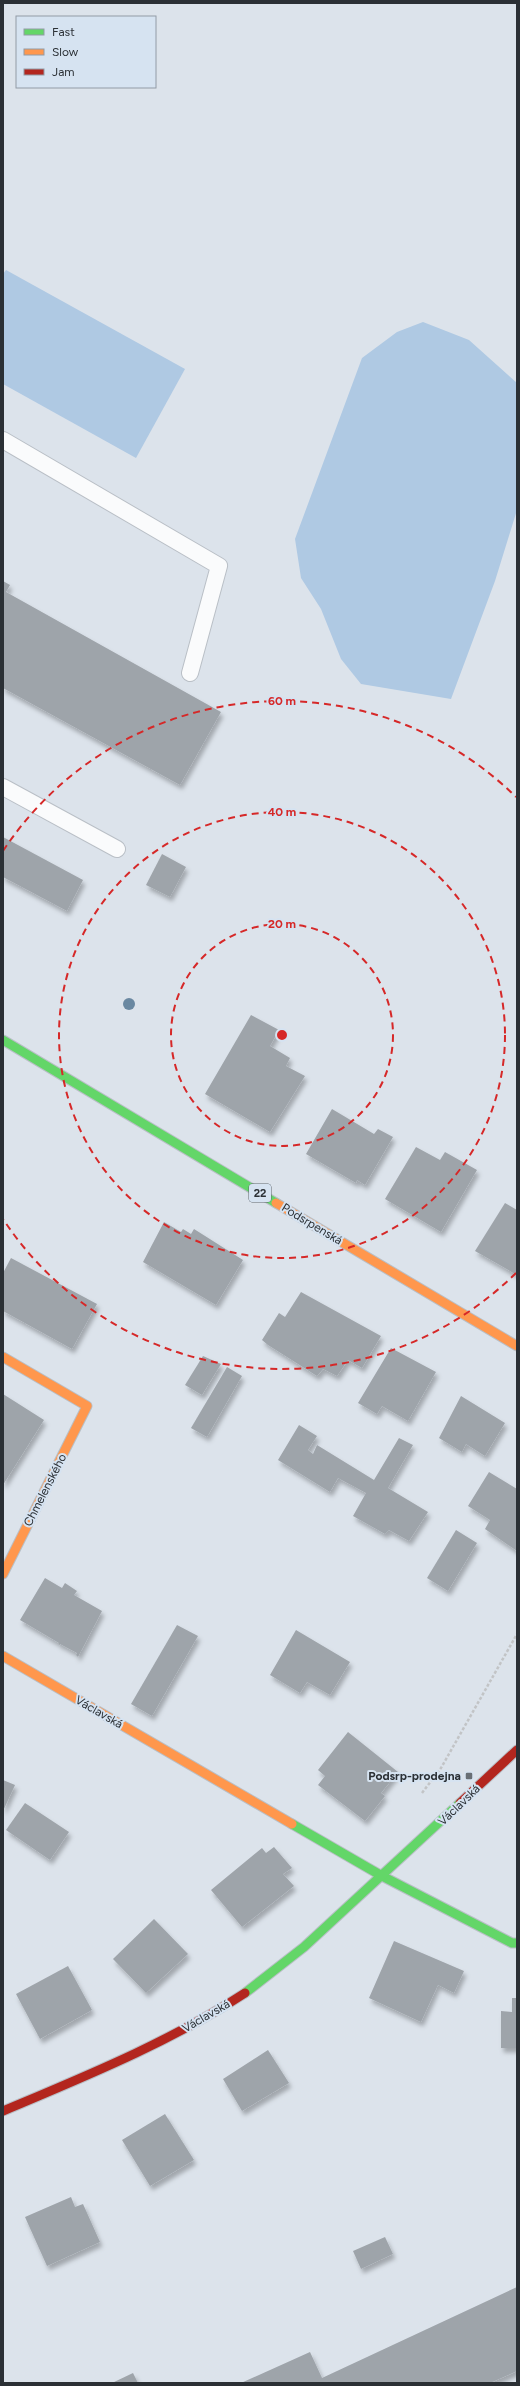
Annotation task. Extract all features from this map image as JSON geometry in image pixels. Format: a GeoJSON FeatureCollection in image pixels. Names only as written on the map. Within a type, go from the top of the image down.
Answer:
{"type":"FeatureCollection","features":[{"type":"Feature","properties":{"kind":"street","name":"Podsrpenská"},"geometry":{"type":"LineString","coordinates":[[3,1040],[517,1346]]}},
{"type":"Feature","properties":{"kind":"street","name":"Chmelenského"},"geometry":{"type":"LineString","coordinates":[[3,1357],[87,1406],[3,1574]]}},
{"type":"Feature","properties":{"kind":"street","name":"Václavská"},"geometry":{"type":"LineString","coordinates":[[3,1656],[382,1876],[512,1943],[517,1943]]}},
{"type":"Feature","properties":{"kind":"street","name":"Václavská"},"geometry":{"type":"LineString","coordinates":[[3,2111],[93,2073],[205,2020],[259,1983],[304,1947],[430,1833],[517,1750]]}},
{"type":"Feature","properties":{"kind":"lane"},"geometry":{"type":"LineString","coordinates":[[3,440],[219,566],[190,673]]}},
{"type":"Feature","properties":{"kind":"lane"},"geometry":{"type":"LineString","coordinates":[[3,787],[117,849]]}},
{"type":"Feature","properties":{"kind":"path"},"geometry":{"type":"LineString","coordinates":[[430,1833],[413,1805],[441,1768],[517,1634]]}},
{"type":"Feature","properties":{"kind":"shaded area"},"geometry":{"type":"Polygon","coordinates":[[[6,270],[185,369],[136,458],[3,384],[3,274],[6,270]]]}},
{"type":"Feature","properties":{"kind":"shaded area"},"geometry":{"type":"Polygon","coordinates":[[[423,322],[469,340],[517,383],[517,510],[495,581],[451,699],[361,684],[341,659],[321,609],[301,578],[295,539],[362,358],[397,332],[423,322]]]}},
{"type":"Feature","properties":{"kind":"building"},"geometry":{"type":"Polygon","coordinates":[[[3,581],[10,585],[6,592],[221,712],[180,785],[3,688],[3,581]]]}},
{"type":"Feature","properties":{"kind":"building"},"geometry":{"type":"Polygon","coordinates":[[[3,837],[83,880],[67,911],[3,877],[3,837]]]}},
{"type":"Feature","properties":{"kind":"building"},"geometry":{"type":"Polygon","coordinates":[[[162,854],[186,867],[170,897],[146,885],[162,854]]]}},
{"type":"Feature","properties":{"kind":"building"},"geometry":{"type":"Polygon","coordinates":[[[251,1015],[279,1030],[270,1046],[290,1058],[286,1066],[305,1076],[270,1132],[205,1094],[251,1015]]]}},
{"type":"Feature","properties":{"kind":"building"},"geometry":{"type":"Polygon","coordinates":[[[332,1109],[374,1134],[378,1129],[393,1137],[365,1185],[357,1180],[356,1183],[306,1154],[332,1109]]]}},
{"type":"Feature","properties":{"kind":"building"},"geometry":{"type":"Polygon","coordinates":[[[416,1147],[440,1160],[445,1152],[477,1170],[441,1232],[385,1199],[416,1147]]]}},
{"type":"Feature","properties":{"kind":"building"},"geometry":{"type":"Polygon","coordinates":[[[505,1203],[517,1210],[517,1275],[475,1251],[505,1203]]]}},
{"type":"Feature","properties":{"kind":"building"},"geometry":{"type":"Polygon","coordinates":[[[164,1222],[181,1232],[183,1229],[191,1234],[194,1229],[243,1260],[216,1305],[143,1262],[164,1222]]]}},
{"type":"Feature","properties":{"kind":"building"},"geometry":{"type":"Polygon","coordinates":[[[11,1258],[97,1304],[72,1349],[3,1311],[3,1273],[11,1258]]]}},
{"type":"Feature","properties":{"kind":"building"},"geometry":{"type":"Polygon","coordinates":[[[301,1292],[381,1336],[362,1368],[348,1360],[337,1376],[323,1369],[317,1376],[262,1340],[279,1313],[285,1317],[301,1292]]]}},
{"type":"Feature","properties":{"kind":"building"},"geometry":{"type":"Polygon","coordinates":[[[391,1348],[436,1372],[408,1421],[382,1406],[377,1414],[358,1403],[391,1348]]]}},
{"type":"Feature","properties":{"kind":"building"},"geometry":{"type":"Polygon","coordinates":[[[203,1356],[221,1364],[202,1395],[185,1385],[203,1356]]]}},
{"type":"Feature","properties":{"kind":"building"},"geometry":{"type":"Polygon","coordinates":[[[227,1367],[242,1376],[207,1437],[191,1428],[227,1367]]]}},
{"type":"Feature","properties":{"kind":"building"},"geometry":{"type":"Polygon","coordinates":[[[3,1394],[44,1420],[3,1485],[3,1394]]]}},
{"type":"Feature","properties":{"kind":"building"},"geometry":{"type":"Polygon","coordinates":[[[461,1396],[505,1423],[485,1456],[466,1444],[462,1452],[439,1438],[461,1396]]]}},
{"type":"Feature","properties":{"kind":"building"},"geometry":{"type":"Polygon","coordinates":[[[299,1425],[317,1436],[308,1450],[313,1454],[317,1445],[374,1480],[399,1438],[413,1445],[388,1488],[428,1512],[409,1541],[389,1530],[385,1534],[353,1516],[366,1493],[338,1478],[330,1492],[278,1460],[299,1425]]]}},
{"type":"Feature","properties":{"kind":"building"},"geometry":{"type":"Polygon","coordinates":[[[489,1472],[517,1489],[517,1551],[485,1529],[490,1520],[468,1506],[489,1472]]]}},
{"type":"Feature","properties":{"kind":"building"},"geometry":{"type":"Polygon","coordinates":[[[456,1530],[477,1543],[448,1591],[427,1578],[456,1530]]]}},
{"type":"Feature","properties":{"kind":"building"},"geometry":{"type":"Polygon","coordinates":[[[45,1578],[62,1588],[65,1583],[77,1591],[74,1595],[102,1611],[78,1657],[76,1655],[77,1653],[60,1644],[59,1646],[59,1643],[20,1620],[45,1578]]]}},
{"type":"Feature","properties":{"kind":"building"},"geometry":{"type":"Polygon","coordinates":[[[177,1625],[198,1636],[152,1716],[131,1704],[177,1625]]]}},
{"type":"Feature","properties":{"kind":"building"},"geometry":{"type":"Polygon","coordinates":[[[296,1630],[350,1662],[330,1695],[307,1682],[300,1693],[270,1675],[296,1630]]]}},
{"type":"Feature","properties":{"kind":"building"},"geometry":{"type":"Polygon","coordinates":[[[348,1732],[398,1772],[381,1793],[385,1796],[365,1821],[318,1785],[325,1776],[318,1770],[348,1732]]]}},
{"type":"Feature","properties":{"kind":"building"},"geometry":{"type":"Polygon","coordinates":[[[3,1780],[15,1785],[3,1811],[3,1780]]]}},
{"type":"Feature","properties":{"kind":"building"},"geometry":{"type":"Polygon","coordinates":[[[25,1803],[69,1832],[50,1860],[6,1830],[25,1803]]]}},
{"type":"Feature","properties":{"kind":"building"},"geometry":{"type":"Polygon","coordinates":[[[274,1847],[292,1868],[283,1874],[294,1886],[242,1927],[211,1890],[262,1848],[266,1853],[274,1847]]]}},
{"type":"Feature","properties":{"kind":"building"},"geometry":{"type":"Polygon","coordinates":[[[154,1919],[188,1954],[146,1993],[113,1959],[154,1919]]]}},
{"type":"Feature","properties":{"kind":"building"},"geometry":{"type":"Polygon","coordinates":[[[394,1941],[464,1971],[454,1993],[438,1985],[421,2022],[369,1998],[394,1941]]]}},
{"type":"Feature","properties":{"kind":"building"},"geometry":{"type":"Polygon","coordinates":[[[68,1966],[92,2010],[40,2039],[16,1994],[68,1966]]]}},
{"type":"Feature","properties":{"kind":"building"},"geometry":{"type":"Polygon","coordinates":[[[512,1998],[517,1998],[517,2048],[501,2048],[501,2011],[512,2012],[512,1998]]]}},
{"type":"Feature","properties":{"kind":"building"},"geometry":{"type":"Polygon","coordinates":[[[268,2050],[289,2083],[242,2111],[223,2079],[268,2050]]]}},
{"type":"Feature","properties":{"kind":"building"},"geometry":{"type":"Polygon","coordinates":[[[165,2114],[194,2160],[150,2186],[122,2140],[165,2114]]]}},
{"type":"Feature","properties":{"kind":"building"},"geometry":{"type":"Polygon","coordinates":[[[71,2197],[75,2207],[83,2204],[100,2242],[47,2266],[25,2217],[71,2197]]]}},
{"type":"Feature","properties":{"kind":"building"},"geometry":{"type":"Polygon","coordinates":[[[385,2237],[393,2254],[361,2269],[353,2251],[385,2237]]]}},
{"type":"Feature","properties":{"kind":"building"},"geometry":{"type":"Polygon","coordinates":[[[517,2287],[517,2371],[490,2383],[241,2383],[310,2352],[322,2378],[517,2287]]]}},
{"type":"Feature","properties":{"kind":"building"},"geometry":{"type":"Polygon","coordinates":[[[133,2373],[138,2383],[112,2383],[133,2373]]]}},
{"type":"Feature","properties":{"kind":"traffic: fast"},"geometry":{"type":"LineString","coordinates":[[3,1040],[276,1203]]}},
{"type":"Feature","properties":{"kind":"traffic: fast"},"geometry":{"type":"LineString","coordinates":[[245,1993],[304,1947],[460,1803]]}},
{"type":"Feature","properties":{"kind":"traffic: fast"},"geometry":{"type":"LineString","coordinates":[[292,1824],[382,1876],[512,1943],[517,1943]]}},
{"type":"Feature","properties":{"kind":"traffic: slow"},"geometry":{"type":"LineString","coordinates":[[276,1203],[517,1346]]}},
{"type":"Feature","properties":{"kind":"traffic: slow"},"geometry":{"type":"LineString","coordinates":[[3,1357],[87,1406],[3,1574]]}},
{"type":"Feature","properties":{"kind":"traffic: slow"},"geometry":{"type":"LineString","coordinates":[[3,1656],[292,1824]]}},
{"type":"Feature","properties":{"kind":"traffic: jam"},"geometry":{"type":"LineString","coordinates":[[460,1803],[517,1750]]}},
{"type":"Feature","properties":{"kind":"traffic: jam"},"geometry":{"type":"LineString","coordinates":[[3,2111],[157,2043],[216,2011],[245,1993]]}},
{"type":"Feature","properties":{"kind":"place","name":"Podsrp-prodejna"},"geometry":{"type":"Point","coordinates":[469,1776]}}]}
